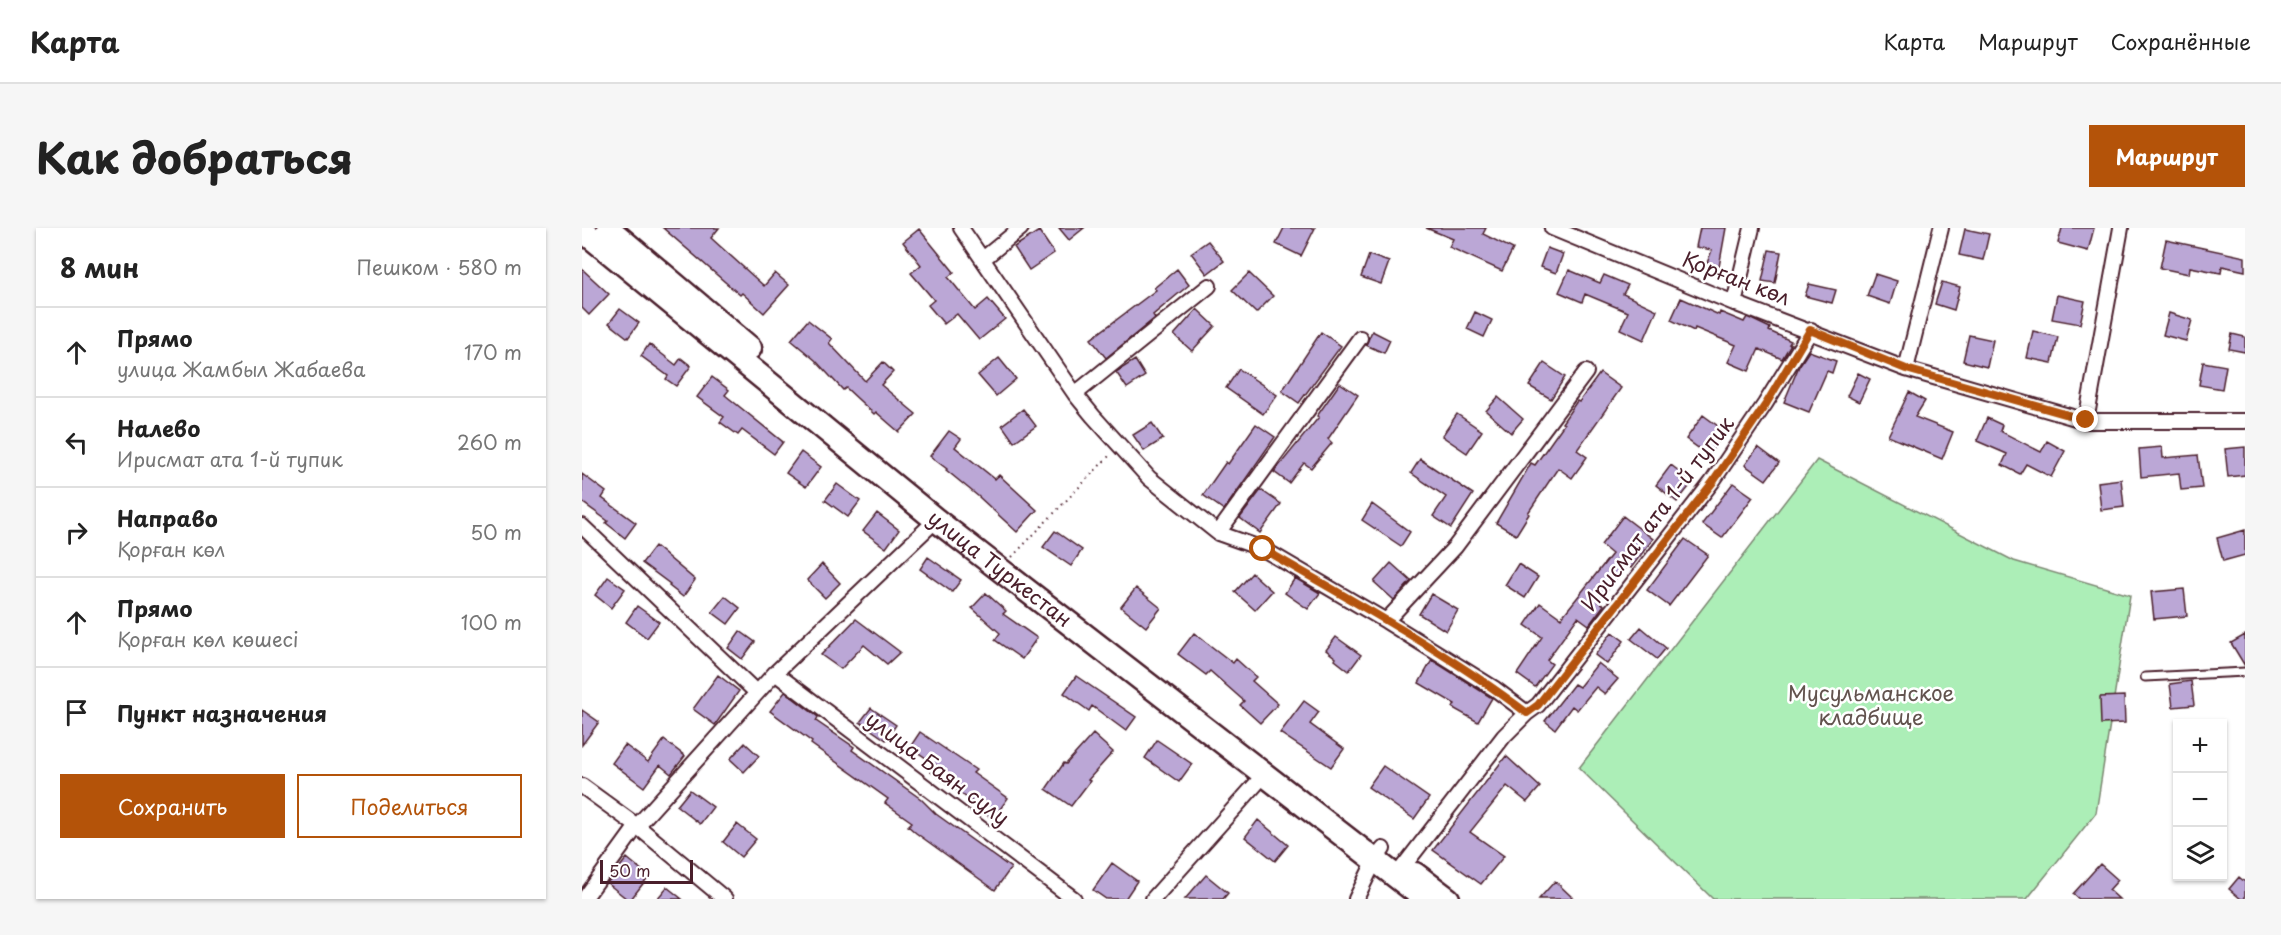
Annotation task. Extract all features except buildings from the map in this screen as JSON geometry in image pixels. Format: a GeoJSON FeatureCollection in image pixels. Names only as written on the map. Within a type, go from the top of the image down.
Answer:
{"type":"FeatureCollection","features":[{"type":"Feature","properties":{"kind":"highway","name":"улица Туркестан"},"geometry":{"type":"LineString","coordinates":[[608,228],[945,508],[1379,855],[1400,871],[1448,899]]}},
{"type":"Feature","properties":{"kind":"highway","name":"улица Туркестан"},"geometry":{"type":"LineString","coordinates":[[582,230],[936,520],[1264,775],[1379,855]]}},
{"type":"Feature","properties":{"kind":"highway","name":"улица Туркестан"},"geometry":{"type":"LineString","coordinates":[[1400,871],[1425,899]]}},
{"type":"Feature","properties":{"kind":"street"},"geometry":{"type":"LineString","coordinates":[[962,228],[1075,394],[1149,478],[1218,533],[1263,549],[1496,689],[1527,713]]}},
{"type":"Feature","properties":{"kind":"street"},"geometry":{"type":"LineString","coordinates":[[983,259],[1021,228]]}},
{"type":"Feature","properties":{"kind":"street","name":"Қорған көл"},"geometry":{"type":"LineString","coordinates":[[1552,228],[1577,233],[1734,303],[1810,330],[1906,369],[2086,420],[2245,421]]}},
{"type":"Feature","properties":{"kind":"street"},"geometry":{"type":"LineString","coordinates":[[1734,303],[1752,228]]}},
{"type":"Feature","properties":{"kind":"street"},"geometry":{"type":"LineString","coordinates":[[1906,369],[1941,228]]}},
{"type":"Feature","properties":{"kind":"street"},"geometry":{"type":"LineString","coordinates":[[2086,420],[2121,228]]}},
{"type":"Feature","properties":{"kind":"street"},"geometry":{"type":"LineString","coordinates":[[1075,394],[1209,286]]}},
{"type":"Feature","properties":{"kind":"street","name":"Ирисмат ата 1-й тупик"},"geometry":{"type":"LineString","coordinates":[[1400,871],[1504,736],[1538,705],[1713,482],[1766,404],[1810,330]]}},
{"type":"Feature","properties":{"kind":"street"},"geometry":{"type":"LineString","coordinates":[[1218,533],[1360,338]]}},
{"type":"Feature","properties":{"kind":"street"},"geometry":{"type":"LineString","coordinates":[[1386,621],[1455,547],[1586,372]]}},
{"type":"Feature","properties":{"kind":"street"},"geometry":{"type":"LineString","coordinates":[[584,899],[637,826],[775,673],[936,520]]}},
{"type":"Feature","properties":{"kind":"street"},"geometry":{"type":"LineString","coordinates":[[582,526],[757,693]]}},
{"type":"Feature","properties":{"kind":"street","name":"улица Баян сулу"},"geometry":{"type":"LineString","coordinates":[[775,673],[1074,899]]}},
{"type":"Feature","properties":{"kind":"street"},"geometry":{"type":"LineString","coordinates":[[1153,899],[1264,775]]}},
{"type":"Feature","properties":{"kind":"street"},"geometry":{"type":"LineString","coordinates":[[582,786],[637,826],[725,899]]}},
{"type":"Feature","properties":{"kind":"street"},"geometry":{"type":"LineString","coordinates":[[1356,899],[1379,855]]}},
{"type":"Feature","properties":{"kind":"lane"},"geometry":{"type":"LineString","coordinates":[[2145,677],[2245,672]]}},
{"type":"Feature","properties":{"kind":"path"},"geometry":{"type":"LineString","coordinates":[[1010,559],[1119,445]]}},
{"type":"Feature","properties":{"kind":"green space","name":"Мусульманское кладбище"},"geometry":{"type":"Polygon","coordinates":[[[1817,460],[2014,561],[2130,595],[2096,813],[2027,899],[1713,899],[1579,768],[1817,460]]]}},
{"type":"Feature","properties":{"kind":"route"},"geometry":{"type":"LineString","coordinates":[[1263,549],[1496,689],[1527,713],[1538,705],[1713,482],[1766,404],[1810,330],[1906,369],[2086,420]]}}]}
